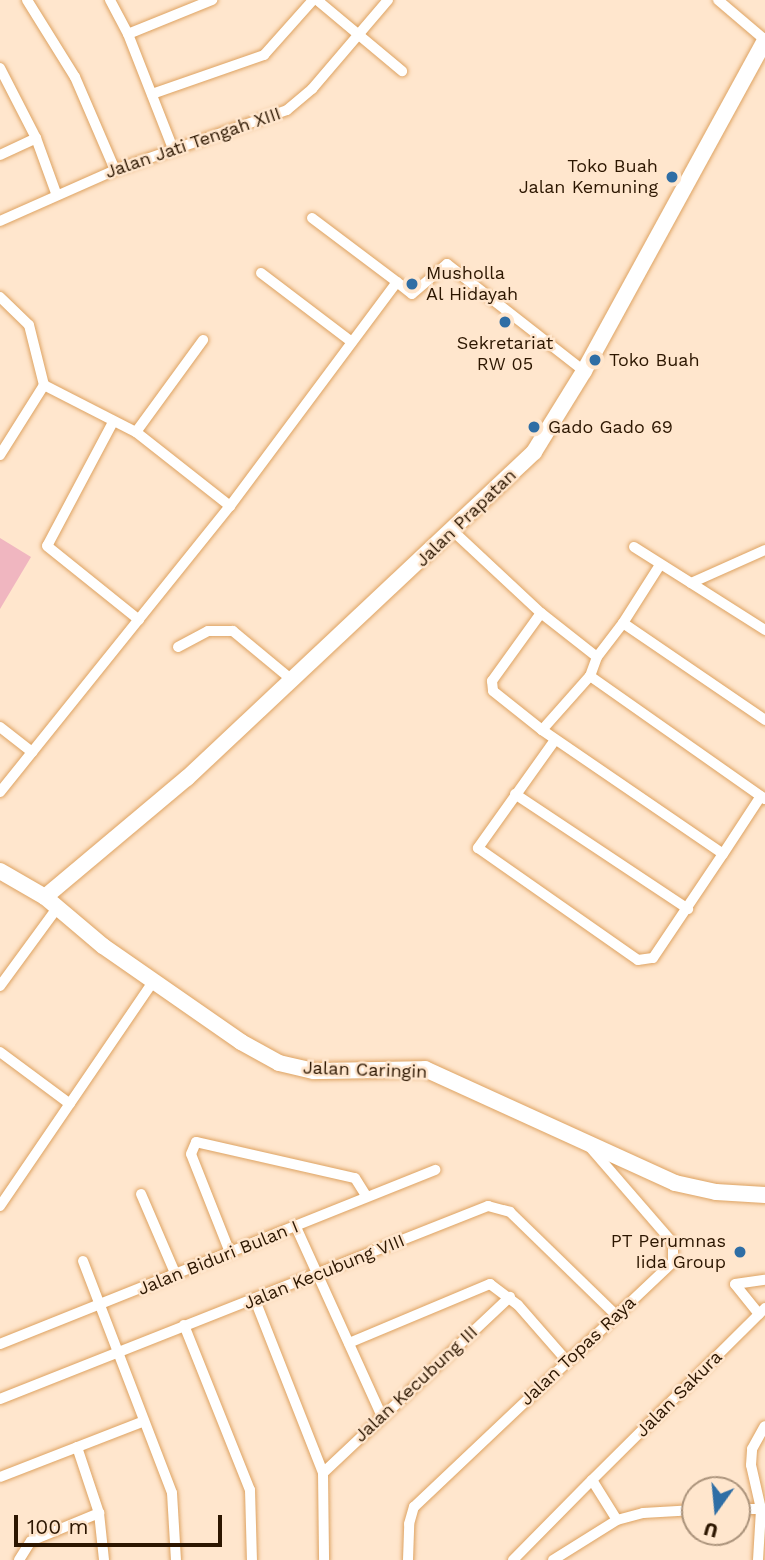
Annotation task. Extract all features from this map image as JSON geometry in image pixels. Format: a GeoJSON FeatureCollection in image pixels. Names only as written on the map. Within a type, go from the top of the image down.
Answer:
{"type":"FeatureCollection","features":[{"type":"Feature","properties":{"kind":"main road","name":"Jalan Prapatan"},"geometry":{"type":"LineString","coordinates":[[51,902],[453,531],[534,452],[584,371],[765,40]]}},
{"type":"Feature","properties":{"kind":"main road","name":"Jalan Caringin"},"geometry":{"type":"LineString","coordinates":[[0,871],[51,902],[103,946],[241,1042],[279,1063],[314,1071],[425,1069],[675,1183],[729,1194],[765,1195]]}},
{"type":"Feature","properties":{"kind":"street"},"geometry":{"type":"LineString","coordinates":[[27,0],[75,77],[115,170]]}},
{"type":"Feature","properties":{"kind":"street"},"geometry":{"type":"LineString","coordinates":[[110,0],[128,34],[173,149]]}},
{"type":"Feature","properties":{"kind":"street"},"geometry":{"type":"LineString","coordinates":[[187,0],[194,11]]}},
{"type":"Feature","properties":{"kind":"street"},"geometry":{"type":"LineString","coordinates":[[128,34],[194,11],[212,0]]}},
{"type":"Feature","properties":{"kind":"street"},"geometry":{"type":"LineString","coordinates":[[152,94],[264,55],[315,0],[402,71]]}},
{"type":"Feature","properties":{"kind":"street","name":"Jalan Jati Tengah XIII"},"geometry":{"type":"LineString","coordinates":[[0,221],[55,193],[287,110],[312,89],[388,0]]}},
{"type":"Feature","properties":{"kind":"street"},"geometry":{"type":"LineString","coordinates":[[718,0],[765,40]]}},
{"type":"Feature","properties":{"kind":"street"},"geometry":{"type":"LineString","coordinates":[[0,68],[36,138],[55,193]]}},
{"type":"Feature","properties":{"kind":"street"},"geometry":{"type":"LineString","coordinates":[[0,155],[36,138]]}},
{"type":"Feature","properties":{"kind":"street"},"geometry":{"type":"LineString","coordinates":[[312,218],[412,293],[447,264],[584,371]]}},
{"type":"Feature","properties":{"kind":"street"},"geometry":{"type":"LineString","coordinates":[[261,273],[352,342]]}},
{"type":"Feature","properties":{"kind":"street"},"geometry":{"type":"LineString","coordinates":[[0,792],[230,506],[397,282]]}},
{"type":"Feature","properties":{"kind":"street"},"geometry":{"type":"LineString","coordinates":[[0,297],[29,325],[44,385],[0,455]]}},
{"type":"Feature","properties":{"kind":"street"},"geometry":{"type":"LineString","coordinates":[[136,432],[202,340]]}},
{"type":"Feature","properties":{"kind":"street"},"geometry":{"type":"LineString","coordinates":[[44,385],[136,432],[230,506]]}},
{"type":"Feature","properties":{"kind":"street"},"geometry":{"type":"LineString","coordinates":[[113,422],[47,545],[139,621]]}},
{"type":"Feature","properties":{"kind":"street"},"geometry":{"type":"LineString","coordinates":[[453,531],[541,613],[597,657]]}},
{"type":"Feature","properties":{"kind":"street"},"geometry":{"type":"LineString","coordinates":[[634,547],[765,631]]}},
{"type":"Feature","properties":{"kind":"street"},"geometry":{"type":"LineString","coordinates":[[691,583],[765,550]]}},
{"type":"Feature","properties":{"kind":"street"},"geometry":{"type":"LineString","coordinates":[[542,730],[590,676],[597,657],[623,623],[660,565]]}},
{"type":"Feature","properties":{"kind":"street"},"geometry":{"type":"LineString","coordinates":[[541,613],[490,685],[555,740],[723,854]]}},
{"type":"Feature","properties":{"kind":"street"},"geometry":{"type":"LineString","coordinates":[[623,623],[765,720]]}},
{"type":"Feature","properties":{"kind":"street"},"geometry":{"type":"LineString","coordinates":[[178,647],[208,631],[233,631],[292,680]]}},
{"type":"Feature","properties":{"kind":"street"},"geometry":{"type":"LineString","coordinates":[[555,740],[478,848],[615,944],[646,962],[688,909],[763,798],[590,676]]}},
{"type":"Feature","properties":{"kind":"street"},"geometry":{"type":"LineString","coordinates":[[0,727],[32,752]]}},
{"type":"Feature","properties":{"kind":"street"},"geometry":{"type":"LineString","coordinates":[[515,794],[688,909]]}},
{"type":"Feature","properties":{"kind":"street"},"geometry":{"type":"LineString","coordinates":[[0,986],[51,902]]}},
{"type":"Feature","properties":{"kind":"street"},"geometry":{"type":"LineString","coordinates":[[0,1206],[154,980]]}},
{"type":"Feature","properties":{"kind":"street"},"geometry":{"type":"LineString","coordinates":[[0,1052],[70,1104]]}},
{"type":"Feature","properties":{"kind":"street"},"geometry":{"type":"LineString","coordinates":[[229,1250],[191,1154],[197,1142],[355,1178],[367,1197]]}},
{"type":"Feature","properties":{"kind":"street","name":"Jalan Topas Raya"},"geometry":{"type":"LineString","coordinates":[[408,1560],[408,1524],[414,1507],[673,1262],[676,1252],[587,1144]]}},
{"type":"Feature","properties":{"kind":"street","name":"Jalan Biduri Bulan I"},"geometry":{"type":"LineString","coordinates":[[0,1344],[101,1305],[229,1250],[296,1227],[435,1170]]}},
{"type":"Feature","properties":{"kind":"street"},"geometry":{"type":"LineString","coordinates":[[141,1194],[175,1273]]}},
{"type":"Feature","properties":{"kind":"street","name":"Jalan Kecubung VIII"},"geometry":{"type":"LineString","coordinates":[[0,1399],[119,1350],[320,1275],[488,1206],[499,1206],[616,1315]]}},
{"type":"Feature","properties":{"kind":"street"},"geometry":{"type":"LineString","coordinates":[[296,1227],[381,1414]]}},
{"type":"Feature","properties":{"kind":"street"},"geometry":{"type":"LineString","coordinates":[[83,1261],[119,1350],[142,1422],[175,1506],[176,1560]]}},
{"type":"Feature","properties":{"kind":"street"},"geometry":{"type":"LineString","coordinates":[[762,1311],[734,1284],[765,1280]]}},
{"type":"Feature","properties":{"kind":"street"},"geometry":{"type":"LineString","coordinates":[[349,1343],[482,1285],[492,1285],[510,1297],[568,1361]]}},
{"type":"Feature","properties":{"kind":"street","name":"Jalan Kecubung III"},"geometry":{"type":"LineString","coordinates":[[323,1473],[381,1414],[510,1297]]}},
{"type":"Feature","properties":{"kind":"street"},"geometry":{"type":"LineString","coordinates":[[255,1300],[323,1473],[324,1560]]}},
{"type":"Feature","properties":{"kind":"street","name":"Jalan Sakura"},"geometry":{"type":"LineString","coordinates":[[513,1560],[762,1311]]}},
{"type":"Feature","properties":{"kind":"street"},"geometry":{"type":"LineString","coordinates":[[184,1325],[250,1490],[252,1560]]}},
{"type":"Feature","properties":{"kind":"street"},"geometry":{"type":"LineString","coordinates":[[0,1477],[142,1422]]}},
{"type":"Feature","properties":{"kind":"street"},"geometry":{"type":"LineString","coordinates":[[758,1560],[763,1509],[751,1465],[752,1449],[765,1426]]}},
{"type":"Feature","properties":{"kind":"street"},"geometry":{"type":"LineString","coordinates":[[77,1447],[99,1513],[104,1560]]}},
{"type":"Feature","properties":{"kind":"street"},"geometry":{"type":"LineString","coordinates":[[592,1480],[617,1520]]}},
{"type":"Feature","properties":{"kind":"street"},"geometry":{"type":"LineString","coordinates":[[553,1560],[617,1520],[643,1513],[681,1511]]}},
{"type":"Feature","properties":{"kind":"street"},"geometry":{"type":"LineString","coordinates":[[19,1560],[31,1541],[99,1513]]}},
{"type":"Feature","properties":{"kind":"shaded area"},"geometry":{"type":"Polygon","coordinates":[[[0,538],[31,557],[0,609],[0,538]]]}},
{"type":"Feature","properties":{"kind":"place","name":"Toko Buah Jalan Kemuning"},"geometry":{"type":"Point","coordinates":[672,177]}},
{"type":"Feature","properties":{"kind":"place","name":"Musholla Al Hidayah"},"geometry":{"type":"Point","coordinates":[412,284]}},
{"type":"Feature","properties":{"kind":"place","name":"Sekretariat RW 05"},"geometry":{"type":"Point","coordinates":[505,322]}},
{"type":"Feature","properties":{"kind":"place","name":"Toko Buah"},"geometry":{"type":"Point","coordinates":[595,360]}},
{"type":"Feature","properties":{"kind":"place","name":"Gado Gado 69"},"geometry":{"type":"Point","coordinates":[534,427]}},
{"type":"Feature","properties":{"kind":"place","name":"PT Perumnas Iida Group"},"geometry":{"type":"Point","coordinates":[740,1252]}}]}
